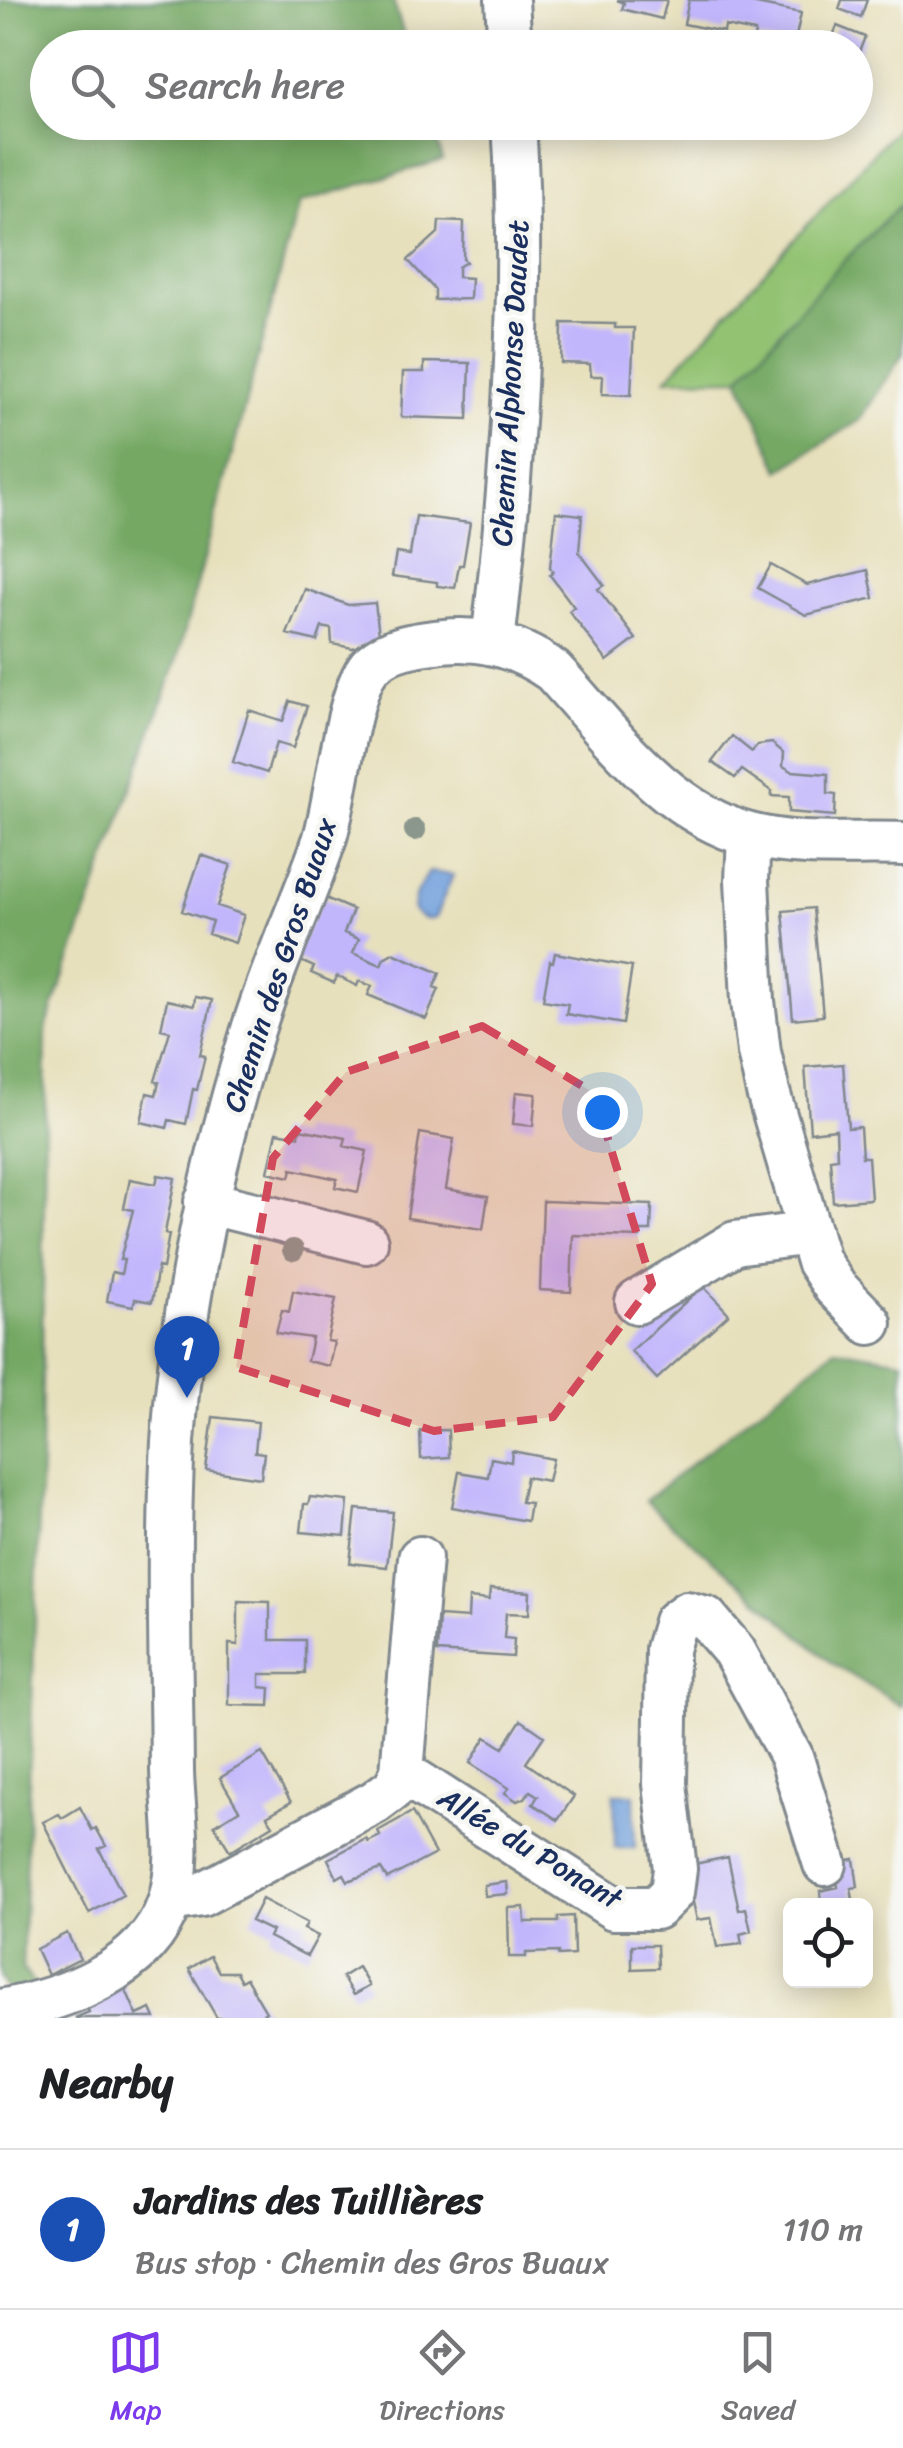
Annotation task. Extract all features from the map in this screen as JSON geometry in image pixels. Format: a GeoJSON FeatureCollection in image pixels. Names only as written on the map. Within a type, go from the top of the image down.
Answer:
{"type":"FeatureCollection","features":[{"type":"Feature","properties":{"kind":"street"},"geometry":{"type":"LineString","coordinates":[[507,0],[509,30]]}},
{"type":"Feature","properties":{"kind":"street","name":"Chemin Alphonse Daudet"},"geometry":{"type":"LineString","coordinates":[[494,642],[512,430],[518,186],[515,140]]}},
{"type":"Feature","properties":{"kind":"street","name":"Chemin des Gros Buaux"},"geometry":{"type":"LineString","coordinates":[[0,2011],[30,2006],[52,2008],[123,1964],[147,1944],[170,1900],[176,1834],[172,1779],[171,1483],[178,1372],[206,1202],[252,1030],[326,832],[356,693],[369,666],[393,650],[461,639],[494,642],[530,654],[554,671],[674,798],[708,817],[749,835],[783,840],[903,844]]}},
{"type":"Feature","properties":{"kind":"street"},"geometry":{"type":"LineString","coordinates":[[749,835],[748,897],[759,1052],[818,1261],[836,1288],[870,1323]]}},
{"type":"Feature","properties":{"kind":"street"},"geometry":{"type":"LineString","coordinates":[[206,1202],[366,1242]]}},
{"type":"Feature","properties":{"kind":"street"},"geometry":{"type":"LineString","coordinates":[[638,1302],[735,1243],[810,1233]]}},
{"type":"Feature","properties":{"kind":"street","name":"Allée du Ponant"},"geometry":{"type":"LineString","coordinates":[[170,1900],[200,1896],[395,1787],[402,1772],[420,1558]]}},
{"type":"Feature","properties":{"kind":"street","name":"Allée du Ponant"},"geometry":{"type":"LineString","coordinates":[[402,1772],[614,1908],[656,1908],[672,1892],[676,1870],[664,1784],[667,1649],[675,1622],[687,1613],[706,1618],[734,1652],[791,1756],[824,1864]]}},
{"type":"Feature","properties":{"kind":"highlighted area"},"geometry":{"type":"Polygon","coordinates":[[[482,1026],[594,1093],[652,1284],[553,1417],[434,1431],[236,1367],[273,1158],[346,1072],[482,1026]]]}},
{"type":"Feature","properties":{"kind":"green space"},"geometry":{"type":"Polygon","coordinates":[[[0,0],[393,0],[403,30],[30,30],[30,140],[437,140],[443,160],[299,203],[177,660],[46,1028],[41,1463],[22,1968],[60,2018],[22,2018],[0,1978],[0,0]]]}},
{"type":"Feature","properties":{"kind":"green space"},"geometry":{"type":"Polygon","coordinates":[[[903,121],[903,202],[841,264],[739,378],[666,379],[903,121]]]}},
{"type":"Feature","properties":{"kind":"green space"},"geometry":{"type":"Polygon","coordinates":[[[903,202],[903,354],[859,421],[780,470],[739,378],[841,264],[903,202]]]}},
{"type":"Feature","properties":{"kind":"green space"},"geometry":{"type":"Polygon","coordinates":[[[835,1349],[903,1360],[903,1707],[830,1662],[645,1501],[835,1349]]]}},
{"type":"Feature","properties":{"kind":"water"},"geometry":{"type":"Polygon","coordinates":[[[429,872],[453,875],[435,918],[428,919],[413,908],[416,893],[429,872]]]}},
{"type":"Feature","properties":{"kind":"water"},"geometry":{"type":"Polygon","coordinates":[[[614,1794],[634,1794],[635,1848],[615,1848],[614,1794]]]}},
{"type":"Feature","properties":{"kind":"building"},"geometry":{"type":"Polygon","coordinates":[[[617,0],[667,0],[662,19],[622,9],[624,3],[617,0]]]}},
{"type":"Feature","properties":{"kind":"building"},"geometry":{"type":"Polygon","coordinates":[[[689,0],[736,0],[801,13],[797,30],[725,26],[724,30],[714,30],[684,24],[689,0]]]}},
{"type":"Feature","properties":{"kind":"building"},"geometry":{"type":"Polygon","coordinates":[[[842,0],[867,0],[861,17],[839,9],[842,0]]]}},
{"type":"Feature","properties":{"kind":"building"},"geometry":{"type":"Polygon","coordinates":[[[439,221],[464,222],[466,262],[458,267],[458,277],[471,278],[470,299],[435,300],[435,290],[408,260],[438,233],[439,221]]]}},
{"type":"Feature","properties":{"kind":"building"},"geometry":{"type":"Polygon","coordinates":[[[562,323],[634,328],[631,395],[602,394],[603,376],[591,376],[590,364],[561,363],[562,323]]]}},
{"type":"Feature","properties":{"kind":"building"},"geometry":{"type":"Polygon","coordinates":[[[424,362],[470,363],[468,419],[401,417],[403,372],[424,372],[424,362]]]}},
{"type":"Feature","properties":{"kind":"building"},"geometry":{"type":"Polygon","coordinates":[[[556,512],[582,515],[579,552],[604,585],[598,589],[636,639],[607,661],[569,611],[574,607],[550,575],[556,512]]]}},
{"type":"Feature","properties":{"kind":"building"},"geometry":{"type":"Polygon","coordinates":[[[416,516],[470,523],[455,588],[392,576],[396,553],[410,555],[416,516]]]}},
{"type":"Feature","properties":{"kind":"building"},"geometry":{"type":"Polygon","coordinates":[[[771,565],[807,585],[868,570],[874,598],[806,615],[758,588],[771,565]]]}},
{"type":"Feature","properties":{"kind":"building"},"geometry":{"type":"Polygon","coordinates":[[[305,589],[348,605],[375,603],[379,634],[375,635],[376,643],[352,648],[332,644],[331,629],[322,627],[317,641],[287,634],[305,589]]]}},
{"type":"Feature","properties":{"kind":"building"},"geometry":{"type":"Polygon","coordinates":[[[290,701],[307,706],[293,748],[276,743],[267,773],[233,762],[249,710],[283,721],[290,701]]]}},
{"type":"Feature","properties":{"kind":"building"},"geometry":{"type":"Polygon","coordinates":[[[732,736],[752,752],[758,745],[772,743],[784,753],[783,766],[792,771],[828,774],[828,794],[836,795],[835,816],[789,812],[789,797],[771,796],[772,791],[742,770],[735,778],[712,762],[732,736]]]}},
{"type":"Feature","properties":{"kind":"building"},"geometry":{"type":"Polygon","coordinates":[[[201,855],[231,865],[217,906],[244,915],[235,943],[208,934],[212,921],[182,911],[201,855]]]}},
{"type":"Feature","properties":{"kind":"building"},"geometry":{"type":"Polygon","coordinates":[[[323,897],[353,910],[344,933],[359,939],[353,953],[381,965],[393,953],[440,973],[434,987],[439,989],[426,1019],[368,995],[372,986],[359,981],[357,986],[337,976],[334,983],[311,973],[314,967],[294,958],[323,897]]]}},
{"type":"Feature","properties":{"kind":"building"},"geometry":{"type":"Polygon","coordinates":[[[813,908],[823,1016],[793,1019],[783,911],[813,908]]]}},
{"type":"Feature","properties":{"kind":"building"},"geometry":{"type":"Polygon","coordinates":[[[555,953],[632,967],[623,1024],[566,1014],[568,1004],[543,1000],[555,953]]]}},
{"type":"Feature","properties":{"kind":"building"},"geometry":{"type":"Polygon","coordinates":[[[195,997],[212,1000],[200,1055],[205,1056],[186,1124],[169,1120],[167,1128],[141,1122],[147,1093],[156,1095],[159,1082],[155,1081],[170,1031],[161,1029],[167,1000],[194,1006],[195,997]]]}},
{"type":"Feature","properties":{"kind":"building"},"geometry":{"type":"Polygon","coordinates":[[[843,1064],[848,1128],[860,1127],[862,1157],[868,1157],[871,1199],[833,1202],[830,1159],[837,1158],[836,1129],[810,1132],[805,1067],[843,1064]]]}},
{"type":"Feature","properties":{"kind":"building"},"geometry":{"type":"Polygon","coordinates":[[[516,1092],[536,1094],[533,1126],[513,1124],[516,1092]]]}},
{"type":"Feature","properties":{"kind":"building"},"geometry":{"type":"Polygon","coordinates":[[[300,1129],[346,1138],[344,1146],[367,1151],[358,1192],[335,1187],[337,1179],[292,1169],[290,1177],[268,1172],[277,1132],[299,1136],[300,1129]]]}},
{"type":"Feature","properties":{"kind":"building"},"geometry":{"type":"Polygon","coordinates":[[[420,1133],[454,1139],[446,1189],[488,1196],[483,1229],[407,1218],[420,1133]]]}},
{"type":"Feature","properties":{"kind":"building"},"geometry":{"type":"Polygon","coordinates":[[[158,1175],[175,1178],[163,1268],[158,1267],[152,1302],[135,1299],[133,1306],[107,1301],[112,1272],[121,1274],[124,1260],[120,1260],[133,1210],[124,1208],[130,1179],[156,1184],[158,1175]]]}},
{"type":"Feature","properties":{"kind":"building"},"geometry":{"type":"Polygon","coordinates":[[[543,1201],[652,1205],[651,1231],[640,1231],[640,1237],[573,1235],[571,1292],[540,1290],[543,1201]]]}},
{"type":"Feature","properties":{"kind":"building"},"geometry":{"type":"Polygon","coordinates":[[[703,1286],[729,1314],[657,1379],[631,1351],[703,1286]]]}},
{"type":"Feature","properties":{"kind":"building"},"geometry":{"type":"Polygon","coordinates":[[[293,1291],[336,1299],[327,1341],[334,1342],[329,1366],[307,1361],[312,1338],[276,1333],[282,1310],[289,1312],[293,1291]]]}},
{"type":"Feature","properties":{"kind":"building"},"geometry":{"type":"Polygon","coordinates":[[[213,1417],[258,1422],[255,1452],[264,1453],[261,1478],[206,1470],[213,1417]]]}},
{"type":"Feature","properties":{"kind":"building"},"geometry":{"type":"Polygon","coordinates":[[[448,1430],[449,1457],[421,1459],[420,1431],[448,1430]]]}},
{"type":"Feature","properties":{"kind":"building"},"geometry":{"type":"Polygon","coordinates":[[[512,1451],[553,1459],[548,1481],[526,1477],[521,1502],[530,1503],[527,1521],[452,1507],[459,1472],[488,1477],[491,1458],[511,1462],[512,1451]]]}},
{"type":"Feature","properties":{"kind":"building"},"geometry":{"type":"Polygon","coordinates":[[[310,1497],[348,1501],[345,1536],[301,1532],[304,1504],[308,1504],[310,1497]]]}},
{"type":"Feature","properties":{"kind":"building"},"geometry":{"type":"Polygon","coordinates":[[[356,1509],[393,1512],[387,1567],[350,1563],[356,1509]]]}},
{"type":"Feature","properties":{"kind":"building"},"geometry":{"type":"Polygon","coordinates":[[[490,1589],[530,1592],[529,1614],[506,1613],[504,1638],[514,1639],[513,1657],[437,1652],[439,1616],[468,1618],[469,1598],[489,1600],[490,1589]]]}},
{"type":"Feature","properties":{"kind":"building"},"geometry":{"type":"Polygon","coordinates":[[[238,1601],[270,1602],[270,1640],[305,1640],[305,1674],[260,1674],[260,1687],[270,1688],[269,1706],[229,1705],[229,1644],[238,1645],[238,1601]]]}},
{"type":"Feature","properties":{"kind":"building"},"geometry":{"type":"Polygon","coordinates":[[[521,1720],[544,1736],[526,1763],[574,1796],[558,1820],[533,1804],[538,1796],[530,1791],[517,1801],[505,1793],[509,1788],[470,1763],[486,1737],[503,1748],[521,1720]]]}},
{"type":"Feature","properties":{"kind":"building"},"geometry":{"type":"Polygon","coordinates":[[[262,1753],[291,1802],[267,1816],[273,1825],[230,1851],[214,1825],[239,1810],[220,1778],[262,1753]]]}},
{"type":"Feature","properties":{"kind":"building"},"geometry":{"type":"Polygon","coordinates":[[[80,1807],[106,1846],[99,1849],[123,1895],[89,1913],[43,1822],[59,1814],[62,1818],[80,1807]]]}},
{"type":"Feature","properties":{"kind":"building"},"geometry":{"type":"Polygon","coordinates":[[[412,1812],[435,1854],[387,1879],[381,1869],[348,1881],[344,1874],[337,1878],[328,1859],[380,1836],[378,1831],[412,1812]]]}},
{"type":"Feature","properties":{"kind":"building"},"geometry":{"type":"Polygon","coordinates":[[[728,1857],[739,1910],[746,1908],[751,1931],[740,1934],[742,1944],[717,1947],[711,1918],[697,1920],[685,1866],[728,1857]]]}},
{"type":"Feature","properties":{"kind":"building"},"geometry":{"type":"Polygon","coordinates":[[[854,1859],[858,1887],[851,1888],[853,1898],[821,1898],[820,1891],[838,1887],[834,1862],[854,1859]]]}},
{"type":"Feature","properties":{"kind":"building"},"geometry":{"type":"Polygon","coordinates":[[[507,1882],[508,1894],[485,1896],[484,1885],[507,1882]]]}},
{"type":"Feature","properties":{"kind":"building"},"geometry":{"type":"Polygon","coordinates":[[[262,1899],[307,1923],[304,1929],[318,1936],[307,1956],[269,1937],[272,1931],[251,1921],[262,1899]]]}},
{"type":"Feature","properties":{"kind":"building"},"geometry":{"type":"Polygon","coordinates":[[[524,1907],[525,1922],[558,1922],[558,1917],[573,1916],[574,1955],[558,1956],[558,1952],[509,1957],[508,1908],[524,1907]]]}},
{"type":"Feature","properties":{"kind":"building"},"geometry":{"type":"Polygon","coordinates":[[[67,1933],[80,1959],[48,1975],[36,1949],[67,1933]]]}},
{"type":"Feature","properties":{"kind":"building"},"geometry":{"type":"Polygon","coordinates":[[[632,1945],[657,1945],[658,1968],[632,1969],[632,1945]]]}},
{"type":"Feature","properties":{"kind":"building"},"geometry":{"type":"Polygon","coordinates":[[[210,1956],[219,1972],[236,1972],[241,1981],[246,1978],[266,2012],[255,2018],[217,2018],[189,1969],[210,1956]]]}},
{"type":"Feature","properties":{"kind":"building"},"geometry":{"type":"Polygon","coordinates":[[[358,1967],[369,1986],[353,1995],[342,1977],[358,1967]]]}},
{"type":"Feature","properties":{"kind":"building"},"geometry":{"type":"Polygon","coordinates":[[[122,1981],[137,2015],[151,2009],[155,2018],[75,2018],[89,2012],[84,1998],[122,1981]]]}},
{"type":"Feature","properties":{"kind":"place","name":"Jardins des Tuillières"},"geometry":{"type":"Point","coordinates":[187,1398]}}]}
